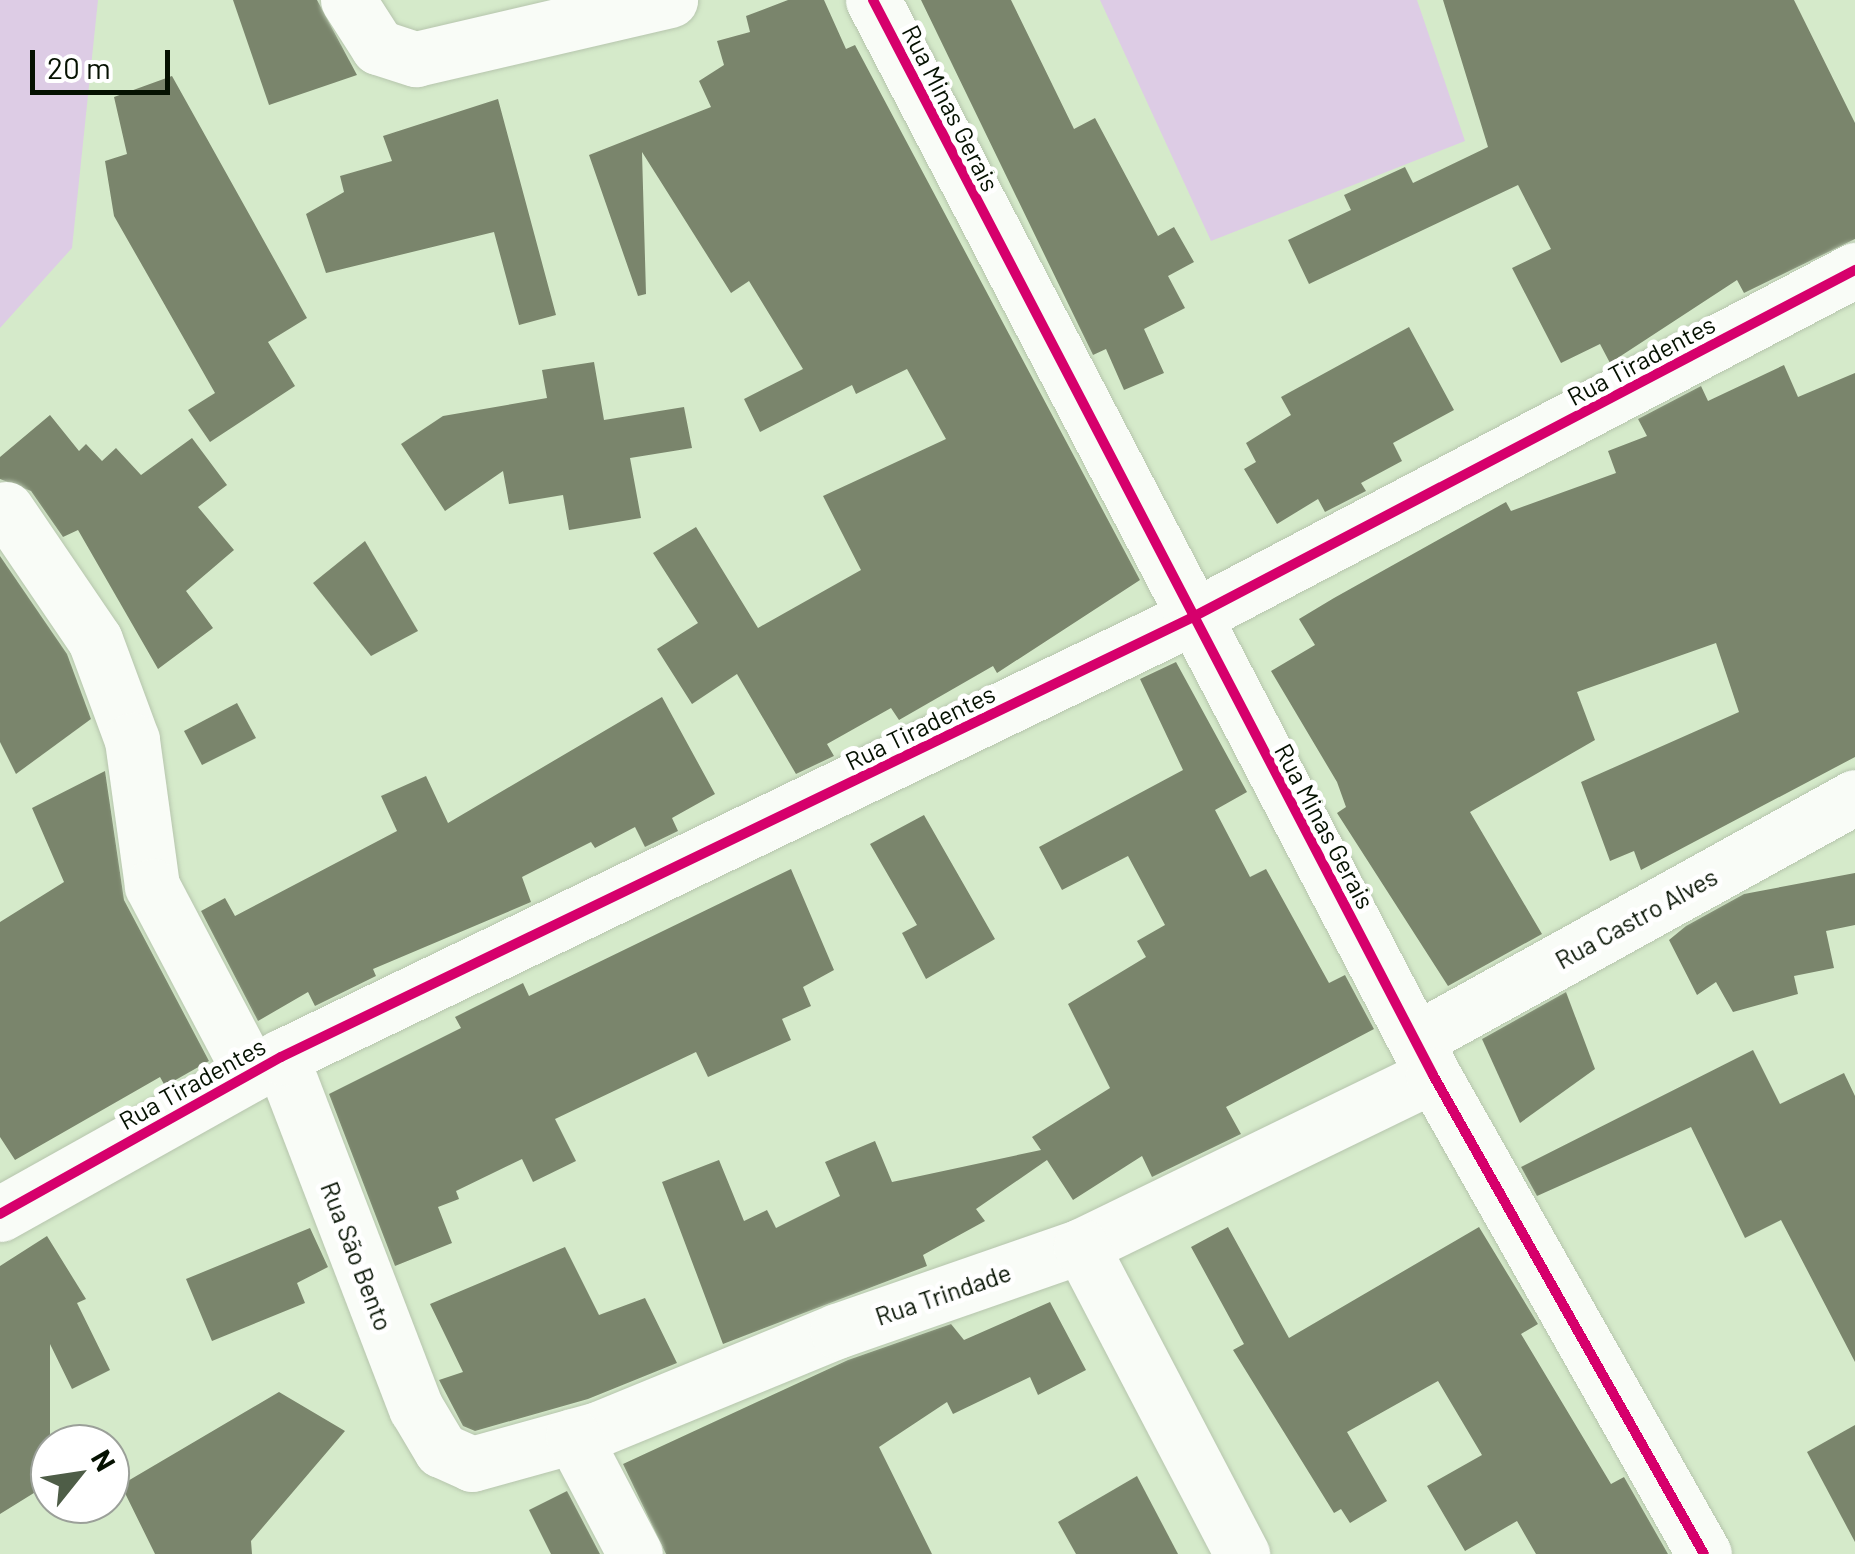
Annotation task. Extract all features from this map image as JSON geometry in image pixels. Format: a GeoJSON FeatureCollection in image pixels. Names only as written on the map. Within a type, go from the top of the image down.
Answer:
{"type":"FeatureCollection","features":[{"type":"Feature","properties":{"kind":"street"},"geometry":{"type":"LineString","coordinates":[[348,0],[378,47],[416,58],[670,0]]}},
{"type":"Feature","properties":{"kind":"street","name":"Rua Minas Gerais"},"geometry":{"type":"LineString","coordinates":[[873,0],[1191,618],[1425,1057],[1704,1554]]}},
{"type":"Feature","properties":{"kind":"street","name":"Rua Tiradentes"},"geometry":{"type":"LineString","coordinates":[[0,1214],[266,1066],[1191,618],[1855,270]]}},
{"type":"Feature","properties":{"kind":"street","name":"Rua São Bento"},"geometry":{"type":"LineString","coordinates":[[6,509],[95,640],[132,740],[152,886],[266,1066],[416,1408],[440,1450]]}},
{"type":"Feature","properties":{"kind":"street","name":"Rua Castro Alves"},"geometry":{"type":"LineString","coordinates":[[1425,1057],[1855,797]]}},
{"type":"Feature","properties":{"kind":"street","name":"Rua Trindade"},"geometry":{"type":"LineString","coordinates":[[440,1450],[472,1464],[573,1436],[1081,1246],[1425,1057]]}},
{"type":"Feature","properties":{"kind":"street"},"geometry":{"type":"LineString","coordinates":[[1081,1246],[1242,1554]]}},
{"type":"Feature","properties":{"kind":"street"},"geometry":{"type":"LineString","coordinates":[[573,1436],[635,1554]]}},
{"type":"Feature","properties":{"kind":"shaded area"},"geometry":{"type":"Polygon","coordinates":[[[0,0],[98,0],[72,248],[0,328],[0,0]]]}},
{"type":"Feature","properties":{"kind":"shaded area"},"geometry":{"type":"Polygon","coordinates":[[[1100,0],[1417,0],[1465,141],[1211,241],[1100,0]]]}},
{"type":"Feature","properties":{"kind":"building"},"geometry":{"type":"Polygon","coordinates":[[[233,0],[317,0],[357,75],[269,105],[233,0]]]}},
{"type":"Feature","properties":{"kind":"building"},"geometry":{"type":"Polygon","coordinates":[[[788,0],[824,0],[846,49],[855,45],[1140,580],[997,673],[993,666],[899,720],[891,708],[827,744],[834,756],[796,774],[737,674],[692,704],[657,649],[698,623],[653,553],[696,527],[758,628],[861,570],[823,496],[946,439],[907,369],[856,394],[852,385],[760,432],[744,399],[803,369],[749,281],[731,293],[642,152],[646,294],[638,296],[589,155],[711,107],[699,81],[724,65],[717,41],[750,32],[746,16],[788,0]]]}},
{"type":"Feature","properties":{"kind":"building"},"geometry":{"type":"Polygon","coordinates":[[[921,0],[1011,0],[1074,129],[1095,118],[1158,236],[1174,227],[1194,262],[1168,276],[1185,308],[1144,329],[1164,373],[1124,390],[1106,349],[1093,355],[921,0]]]}},
{"type":"Feature","properties":{"kind":"building"},"geometry":{"type":"Polygon","coordinates":[[[1443,0],[1794,0],[1855,123],[1855,239],[1744,293],[1737,280],[1610,363],[1600,344],[1561,363],[1512,268],[1551,249],[1518,185],[1309,284],[1288,240],[1351,210],[1344,195],[1405,167],[1413,183],[1488,147],[1443,0]]]}},
{"type":"Feature","properties":{"kind":"building"},"geometry":{"type":"Polygon","coordinates":[[[172,76],[307,318],[268,342],[295,386],[210,442],[188,410],[215,393],[114,216],[105,161],[127,154],[114,97],[172,76]]]}},
{"type":"Feature","properties":{"kind":"building"},"geometry":{"type":"Polygon","coordinates":[[[498,99],[556,315],[519,325],[494,232],[326,273],[306,214],[344,192],[340,176],[392,161],[383,136],[498,99]]]}},
{"type":"Feature","properties":{"kind":"building"},"geometry":{"type":"Polygon","coordinates":[[[1409,327],[1454,410],[1393,443],[1402,461],[1361,483],[1366,491],[1325,512],[1318,499],[1277,524],[1244,469],[1256,462],[1246,443],[1291,415],[1281,397],[1409,327]]]}},
{"type":"Feature","properties":{"kind":"building"},"geometry":{"type":"Polygon","coordinates":[[[594,362],[604,420],[684,407],[692,448],[630,458],[641,518],[569,530],[563,495],[509,504],[503,471],[445,511],[401,444],[443,416],[547,398],[542,370],[594,362]]]}},
{"type":"Feature","properties":{"kind":"building"},"geometry":{"type":"Polygon","coordinates":[[[1784,365],[1798,397],[1855,373],[1855,757],[1641,870],[1634,851],[1610,861],[1581,782],[1739,712],[1716,643],[1577,692],[1595,740],[1470,812],[1542,934],[1448,986],[1337,813],[1346,807],[1337,782],[1271,671],[1315,645],[1299,619],[1506,502],[1511,511],[1616,473],[1608,451],[1647,436],[1638,419],[1701,386],[1708,401],[1784,365]]]}},
{"type":"Feature","properties":{"kind":"building"},"geometry":{"type":"Polygon","coordinates":[[[50,415],[79,451],[86,444],[102,461],[116,448],[141,475],[192,438],[227,485],[198,507],[234,550],[186,591],[213,628],[158,669],[78,530],[63,537],[31,491],[0,479],[0,457],[50,415]]]}},
{"type":"Feature","properties":{"kind":"building"},"geometry":{"type":"Polygon","coordinates":[[[365,541],[418,631],[371,656],[313,583],[365,541]]]}},
{"type":"Feature","properties":{"kind":"building"},"geometry":{"type":"Polygon","coordinates":[[[0,556],[67,654],[91,719],[16,774],[0,742],[0,556]]]}},
{"type":"Feature","properties":{"kind":"building"},"geometry":{"type":"Polygon","coordinates":[[[1176,662],[1247,792],[1215,810],[1250,877],[1266,869],[1329,983],[1345,975],[1374,1029],[1226,1107],[1241,1134],[1152,1177],[1142,1156],[1073,1200],[1047,1160],[976,1209],[985,1221],[923,1255],[927,1266],[723,1344],[662,1182],[719,1160],[744,1221],[767,1210],[776,1228],[840,1196],[825,1162],[875,1141],[892,1182],[1041,1150],[1032,1137],[1110,1088],[1068,1004],[1146,957],[1137,941],[1165,925],[1128,856],[1062,890],[1039,847],[1183,770],[1140,679],[1176,662]]]}},
{"type":"Feature","properties":{"kind":"building"},"geometry":{"type":"Polygon","coordinates":[[[662,697],[715,794],[672,818],[678,831],[645,847],[635,827],[595,848],[591,842],[522,877],[531,902],[373,969],[376,976],[315,1006],[308,992],[258,1021],[201,911],[225,898],[235,916],[397,831],[381,796],[426,776],[448,823],[662,697]]]}},
{"type":"Feature","properties":{"kind":"building"},"geometry":{"type":"Polygon","coordinates":[[[237,703],[256,738],[202,765],[184,731],[237,703]]]}},
{"type":"Feature","properties":{"kind":"building"},"geometry":{"type":"Polygon","coordinates":[[[105,771],[124,900],[209,1061],[165,1086],[160,1077],[15,1160],[0,1137],[0,922],[64,882],[32,808],[105,771]]]}},
{"type":"Feature","properties":{"kind":"building"},"geometry":{"type":"Polygon","coordinates":[[[924,815],[995,939],[926,979],[902,933],[917,925],[870,844],[924,815]]]}},
{"type":"Feature","properties":{"kind":"building"},"geometry":{"type":"Polygon","coordinates":[[[791,869],[834,970],[803,987],[811,1006],[782,1019],[791,1040],[708,1077],[696,1052],[555,1119],[576,1161],[533,1182],[522,1159],[456,1191],[459,1199],[438,1207],[452,1243],[395,1266],[329,1094],[461,1028],[455,1017],[523,983],[529,996],[791,869]]]}},
{"type":"Feature","properties":{"kind":"building"},"geometry":{"type":"Polygon","coordinates":[[[1855,873],[1855,925],[1826,931],[1834,968],[1794,976],[1798,994],[1733,1012],[1716,982],[1697,995],[1669,940],[1686,926],[1744,894],[1855,873]]]}},
{"type":"Feature","properties":{"kind":"building"},"geometry":{"type":"Polygon","coordinates":[[[1566,992],[1595,1069],[1520,1123],[1482,1039],[1566,992]]]}},
{"type":"Feature","properties":{"kind":"building"},"geometry":{"type":"Polygon","coordinates":[[[1753,1050],[1780,1104],[1844,1073],[1855,1096],[1855,1362],[1781,1220],[1745,1238],[1691,1127],[1537,1196],[1521,1167],[1753,1050]]]}},
{"type":"Feature","properties":{"kind":"building"},"geometry":{"type":"Polygon","coordinates":[[[1228,1227],[1289,1338],[1479,1227],[1538,1324],[1521,1334],[1611,1484],[1624,1477],[1668,1554],[1536,1554],[1517,1521],[1465,1551],[1427,1486],[1482,1455],[1438,1381],[1347,1432],[1387,1501],[1350,1523],[1341,1509],[1334,1513],[1233,1350],[1244,1344],[1191,1247],[1228,1227]]]}},
{"type":"Feature","properties":{"kind":"building"},"geometry":{"type":"Polygon","coordinates":[[[310,1228],[328,1267],[297,1283],[305,1303],[212,1341],[186,1279],[310,1228]]]}},
{"type":"Feature","properties":{"kind":"building"},"geometry":{"type":"Polygon","coordinates":[[[47,1236],[86,1299],[77,1303],[110,1370],[72,1389],[50,1344],[50,1424],[30,1424],[30,1495],[0,1514],[0,1266],[47,1236]]]}},
{"type":"Feature","properties":{"kind":"building"},"geometry":{"type":"Polygon","coordinates":[[[565,1247],[599,1315],[645,1298],[677,1363],[588,1399],[475,1431],[463,1426],[439,1380],[463,1372],[430,1304],[565,1247]]]}},
{"type":"Feature","properties":{"kind":"building"},"geometry":{"type":"Polygon","coordinates":[[[1050,1302],[1086,1370],[1038,1395],[1030,1377],[953,1414],[947,1402],[879,1447],[932,1554],[666,1554],[623,1464],[848,1360],[951,1324],[964,1340],[1050,1302]]]}},
{"type":"Feature","properties":{"kind":"building"},"geometry":{"type":"Polygon","coordinates":[[[279,1392],[345,1431],[251,1541],[252,1554],[155,1554],[130,1503],[130,1480],[279,1392]]]}},
{"type":"Feature","properties":{"kind":"building"},"geometry":{"type":"Polygon","coordinates":[[[1855,1425],[1855,1542],[1807,1452],[1855,1425]]]}},
{"type":"Feature","properties":{"kind":"building"},"geometry":{"type":"Polygon","coordinates":[[[1137,1476],[1178,1554],[1076,1554],[1058,1522],[1137,1476]]]}},
{"type":"Feature","properties":{"kind":"building"},"geometry":{"type":"Polygon","coordinates":[[[567,1491],[600,1554],[551,1554],[529,1510],[567,1491]]]}},
{"type":"Feature","properties":{"kind":"cycle path"},"geometry":{"type":"LineString","coordinates":[[873,0],[1433,1075],[1704,1554]]}},
{"type":"Feature","properties":{"kind":"cycle path"},"geometry":{"type":"LineString","coordinates":[[0,1214],[281,1057],[1191,618],[1855,270]]}}]}
